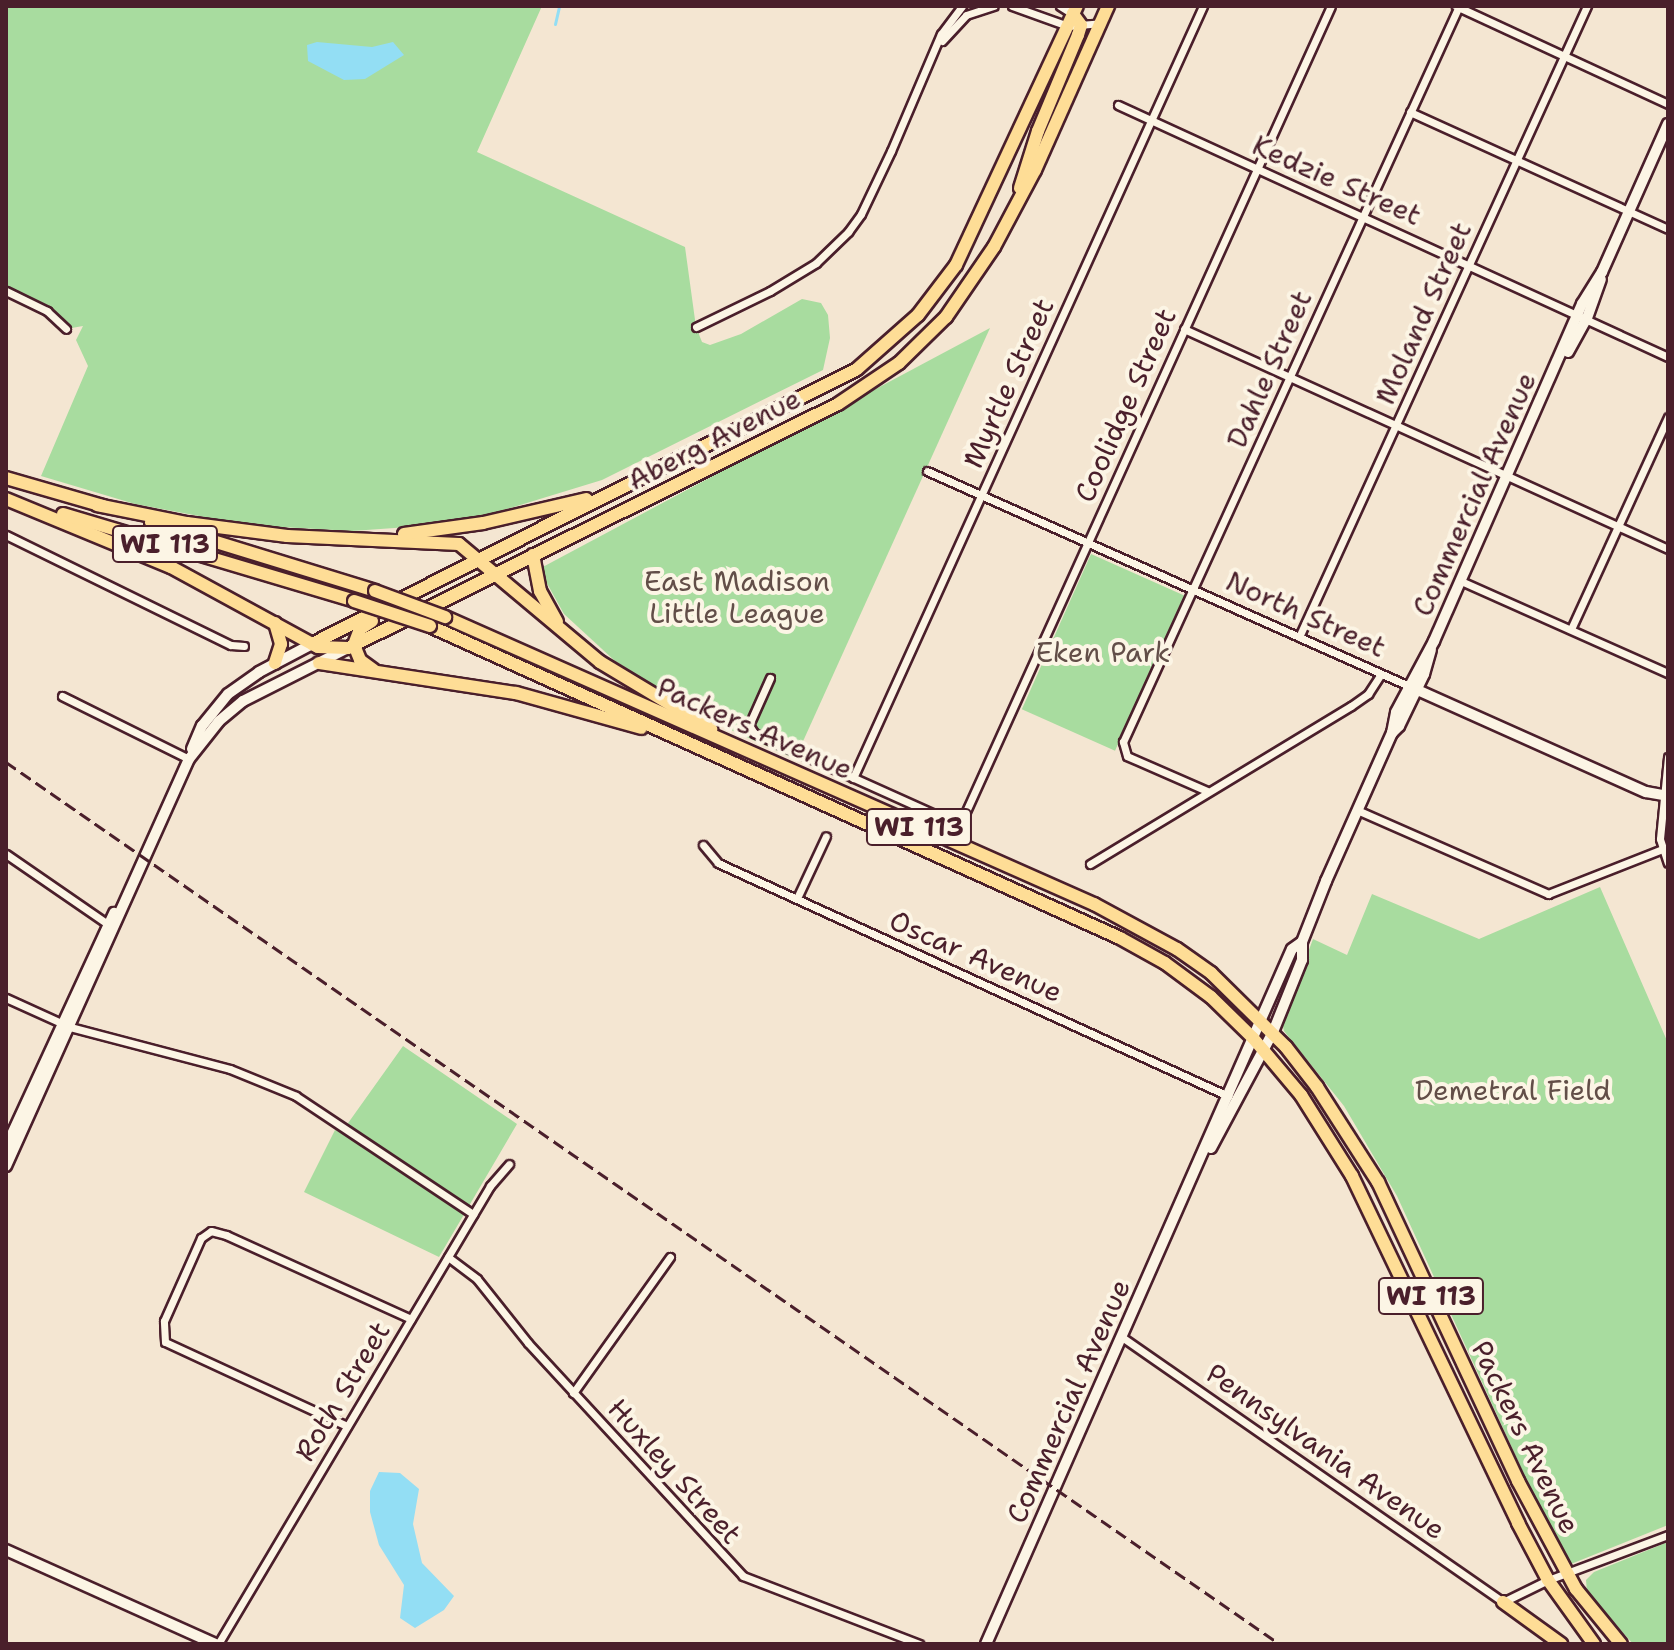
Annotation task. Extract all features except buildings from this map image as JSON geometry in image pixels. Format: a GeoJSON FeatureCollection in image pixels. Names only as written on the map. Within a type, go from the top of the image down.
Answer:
{"type":"FeatureCollection","features":[{"type":"Feature","properties":{"kind":"main road","name":"Aberg Avenue"},"geometry":{"type":"LineString","coordinates":[[351,646],[664,492],[872,383],[899,363],[946,317],[972,283],[1012,214],[1108,6]]}},
{"type":"Feature","properties":{"kind":"main road"},"geometry":{"type":"LineString","coordinates":[[1012,214],[1075,18]]}},
{"type":"Feature","properties":{"kind":"main road","name":"Aberg Avenue"},"geometry":{"type":"LineString","coordinates":[[312,644],[857,369],[918,315],[956,265],[1075,18]]}},
{"type":"Feature","properties":{"kind":"main road","name":"Packers Avenue"},"geometry":{"type":"LineString","coordinates":[[6,478],[375,591],[445,617],[1135,924],[1211,973],[1273,1032],[1317,1087],[1378,1182],[1518,1481],[1568,1574]]}},
{"type":"Feature","properties":{"kind":"main road"},"geometry":{"type":"LineString","coordinates":[[348,537],[423,532],[483,523],[608,493]]}},
{"type":"Feature","properties":{"kind":"main road"},"geometry":{"type":"LineString","coordinates":[[6,499],[171,567],[312,644],[324,649],[351,646]]}},
{"type":"Feature","properties":{"kind":"main road","name":"Packers Avenue"},"geometry":{"type":"LineString","coordinates":[[6,499],[430,626],[1120,938],[1188,979],[1253,1038],[1301,1095],[1352,1176],[1548,1580]]}},
{"type":"Feature","properties":{"kind":"main road"},"geometry":{"type":"LineString","coordinates":[[97,505],[223,529],[452,542],[466,547],[494,574],[604,664],[744,749]]}},
{"type":"Feature","properties":{"kind":"main road"},"geometry":{"type":"LineString","coordinates":[[533,555],[542,597],[567,634]]}},
{"type":"Feature","properties":{"kind":"main road"},"geometry":{"type":"LineString","coordinates":[[351,646],[363,626],[430,591],[439,581]]}},
{"type":"Feature","properties":{"kind":"main road"},"geometry":{"type":"LineString","coordinates":[[275,623],[281,642],[275,663]]}},
{"type":"Feature","properties":{"kind":"main road"},"geometry":{"type":"LineString","coordinates":[[351,646],[363,663],[379,673]]}},
{"type":"Feature","properties":{"kind":"main road"},"geometry":{"type":"LineString","coordinates":[[319,663],[516,693],[682,741]]}},
{"type":"Feature","properties":{"kind":"main road","name":"WI 113"},"geometry":{"type":"LineString","coordinates":[[1568,1574],[1596,1616],[1621,1644]]}},
{"type":"Feature","properties":{"kind":"main road","name":"WI 113"},"geometry":{"type":"LineString","coordinates":[[1548,1580],[1594,1644]]}},
{"type":"Feature","properties":{"kind":"main road"},"geometry":{"type":"LineString","coordinates":[[1503,1602],[1561,1644]]}},
{"type":"Feature","properties":{"kind":"street"},"geometry":{"type":"LineString","coordinates":[[696,327],[770,291],[804,270],[848,232],[872,190],[947,23],[962,6]]}},
{"type":"Feature","properties":{"kind":"street"},"geometry":{"type":"LineString","coordinates":[[934,53],[959,20],[977,9],[994,6]]}},
{"type":"Feature","properties":{"kind":"street"},"geometry":{"type":"LineString","coordinates":[[1012,6],[1101,23]]}},
{"type":"Feature","properties":{"kind":"street"},"geometry":{"type":"LineString","coordinates":[[1060,6],[1075,18]]}},
{"type":"Feature","properties":{"kind":"street","name":"Myrtle Street"},"geometry":{"type":"LineString","coordinates":[[853,778],[1203,6]]}},
{"type":"Feature","properties":{"kind":"street","name":"Coolidge Street"},"geometry":{"type":"LineString","coordinates":[[853,778],[958,822],[1331,6]]}},
{"type":"Feature","properties":{"kind":"street","name":"Moland Street"},"geometry":{"type":"LineString","coordinates":[[1299,637],[1587,6]]}},
{"type":"Feature","properties":{"kind":"street"},"geometry":{"type":"LineString","coordinates":[[1457,7],[1668,104]]}},
{"type":"Feature","properties":{"kind":"street","name":"Dahle Street"},"geometry":{"type":"LineString","coordinates":[[1207,791],[1129,757],[1123,751],[1124,739],[1194,591],[1457,7]]}},
{"type":"Feature","properties":{"kind":"street","name":"Kedzie Street"},"geometry":{"type":"LineString","coordinates":[[1118,105],[1668,357]]}},
{"type":"Feature","properties":{"kind":"street"},"geometry":{"type":"LineString","coordinates":[[1410,112],[1668,229]]}},
{"type":"Feature","properties":{"kind":"street","name":"Commercial Avenue"},"geometry":{"type":"LineString","coordinates":[[1232,1098],[1273,1032],[1302,960],[1302,942],[1357,810],[1668,124]]}},
{"type":"Feature","properties":{"kind":"street"},"geometry":{"type":"LineString","coordinates":[[6,291],[47,311],[66,329]]}},
{"type":"Feature","properties":{"kind":"street"},"geometry":{"type":"LineString","coordinates":[[1184,329],[1668,549]]}},
{"type":"Feature","properties":{"kind":"street"},"geometry":{"type":"LineString","coordinates":[[1571,629],[1668,417]]}},
{"type":"Feature","properties":{"kind":"street","name":"North Street"},"geometry":{"type":"LineString","coordinates":[[927,471],[1646,792],[1666,795]]}},
{"type":"Feature","properties":{"kind":"street"},"geometry":{"type":"LineString","coordinates":[[6,535],[231,645],[244,646]]}},
{"type":"Feature","properties":{"kind":"street"},"geometry":{"type":"LineString","coordinates":[[1461,581],[1668,673]]}},
{"type":"Feature","properties":{"kind":"street","name":"Aberg Avenue"},"geometry":{"type":"LineString","coordinates":[[6,1166],[10,1140],[189,759],[196,736],[217,704],[275,663],[312,644]]}},
{"type":"Feature","properties":{"kind":"street","name":"Aberg Avenue"},"geometry":{"type":"LineString","coordinates":[[189,759],[219,721],[243,701],[351,646]]}},
{"type":"Feature","properties":{"kind":"street"},"geometry":{"type":"LineString","coordinates":[[1090,864],[1368,694],[1381,674]]}},
{"type":"Feature","properties":{"kind":"street"},"geometry":{"type":"LineString","coordinates":[[770,678],[749,728],[853,778]]}},
{"type":"Feature","properties":{"kind":"street"},"geometry":{"type":"LineString","coordinates":[[62,696],[189,759]]}},
{"type":"Feature","properties":{"kind":"street"},"geometry":{"type":"LineString","coordinates":[[1668,757],[1660,839],[1668,863]]}},
{"type":"Feature","properties":{"kind":"street"},"geometry":{"type":"LineString","coordinates":[[1357,810],[1548,894],[1662,849]]}},
{"type":"Feature","properties":{"kind":"street"},"geometry":{"type":"LineString","coordinates":[[797,898],[826,836]]}},
{"type":"Feature","properties":{"kind":"street","name":"Oscar Avenue"},"geometry":{"type":"LineString","coordinates":[[703,845],[718,863],[1232,1098]]}},
{"type":"Feature","properties":{"kind":"street"},"geometry":{"type":"LineString","coordinates":[[6,854],[111,927]]}},
{"type":"Feature","properties":{"kind":"street","name":"Commercial Avenue"},"geometry":{"type":"LineString","coordinates":[[986,1644],[1193,1176],[1232,1098],[1253,1038],[1292,949],[1302,942]]}},
{"type":"Feature","properties":{"kind":"street"},"geometry":{"type":"LineString","coordinates":[[6,998],[66,1025],[230,1069],[296,1096],[473,1214]]}},
{"type":"Feature","properties":{"kind":"street","name":"Roth Street"},"geometry":{"type":"LineString","coordinates":[[217,1644],[473,1214],[509,1164]]}},
{"type":"Feature","properties":{"kind":"street"},"geometry":{"type":"LineString","coordinates":[[347,1426],[165,1342],[164,1321],[206,1233],[226,1235],[411,1319]]}},
{"type":"Feature","properties":{"kind":"street","name":"Huxley Street"},"geometry":{"type":"LineString","coordinates":[[448,1257],[477,1279],[573,1393],[743,1576],[919,1644]]}},
{"type":"Feature","properties":{"kind":"street"},"geometry":{"type":"LineString","coordinates":[[573,1393],[670,1257]]}},
{"type":"Feature","properties":{"kind":"street","name":"Pennsylvania Avenue"},"geometry":{"type":"LineString","coordinates":[[1122,1337],[1503,1602]]}},
{"type":"Feature","properties":{"kind":"street"},"geometry":{"type":"LineString","coordinates":[[1503,1602],[1548,1580],[1668,1535]]}},
{"type":"Feature","properties":{"kind":"street"},"geometry":{"type":"LineString","coordinates":[[6,1550],[217,1644]]}},
{"type":"Feature","properties":{"kind":"green space"},"geometry":{"type":"Polygon","coordinates":[[[6,6],[542,6],[477,152],[685,247],[696,327],[702,342],[710,345],[741,334],[802,299],[821,303],[828,315],[830,338],[823,370],[602,480],[494,513],[437,525],[352,531],[247,525],[135,504],[41,476],[88,366],[76,340],[83,326],[66,329],[58,319],[6,291],[6,6]]]}},
{"type":"Feature","properties":{"kind":"green space","name":"East Madison Little League"},"geometry":{"type":"Polygon","coordinates":[[[990,328],[795,759],[709,720],[615,661],[564,614],[539,569],[990,328]]]}},
{"type":"Feature","properties":{"kind":"green space","name":"Eken Park"},"geometry":{"type":"Polygon","coordinates":[[[1091,554],[1184,595],[1115,751],[1022,709],[1091,554]]]}},
{"type":"Feature","properties":{"kind":"green space","name":"Demetral Field"},"geometry":{"type":"Polygon","coordinates":[[[1600,887],[1668,1043],[1668,1525],[1566,1566],[1397,1196],[1344,1106],[1284,1031],[1282,1022],[1313,939],[1347,955],[1372,894],[1479,939],[1600,887]]]}},
{"type":"Feature","properties":{"kind":"green space"},"geometry":{"type":"Polygon","coordinates":[[[403,1046],[517,1124],[439,1257],[304,1192],[335,1130],[341,1133],[403,1046]]]}},
{"type":"Feature","properties":{"kind":"green space"},"geometry":{"type":"Polygon","coordinates":[[[1668,1542],[1668,1644],[1633,1644],[1587,1592],[1586,1580],[1594,1572],[1668,1542]]]}},
{"type":"Feature","properties":{"kind":"water"},"geometry":{"type":"Polygon","coordinates":[[[317,42],[372,47],[393,42],[404,55],[365,79],[344,80],[308,61],[307,45],[317,42]]]}},
{"type":"Feature","properties":{"kind":"water"},"geometry":{"type":"Polygon","coordinates":[[[379,1472],[400,1473],[419,1489],[413,1524],[422,1563],[454,1596],[444,1610],[415,1628],[400,1618],[404,1585],[379,1545],[370,1512],[370,1491],[379,1472]]]}},
{"type":"Feature","properties":{"kind":"waterway"},"geometry":{"type":"LineString","coordinates":[[555,24],[559,6]]}},
{"type":"Feature","properties":{"kind":"railway"},"geometry":{"type":"LineString","coordinates":[[6,762],[1280,1644]]}}]}
